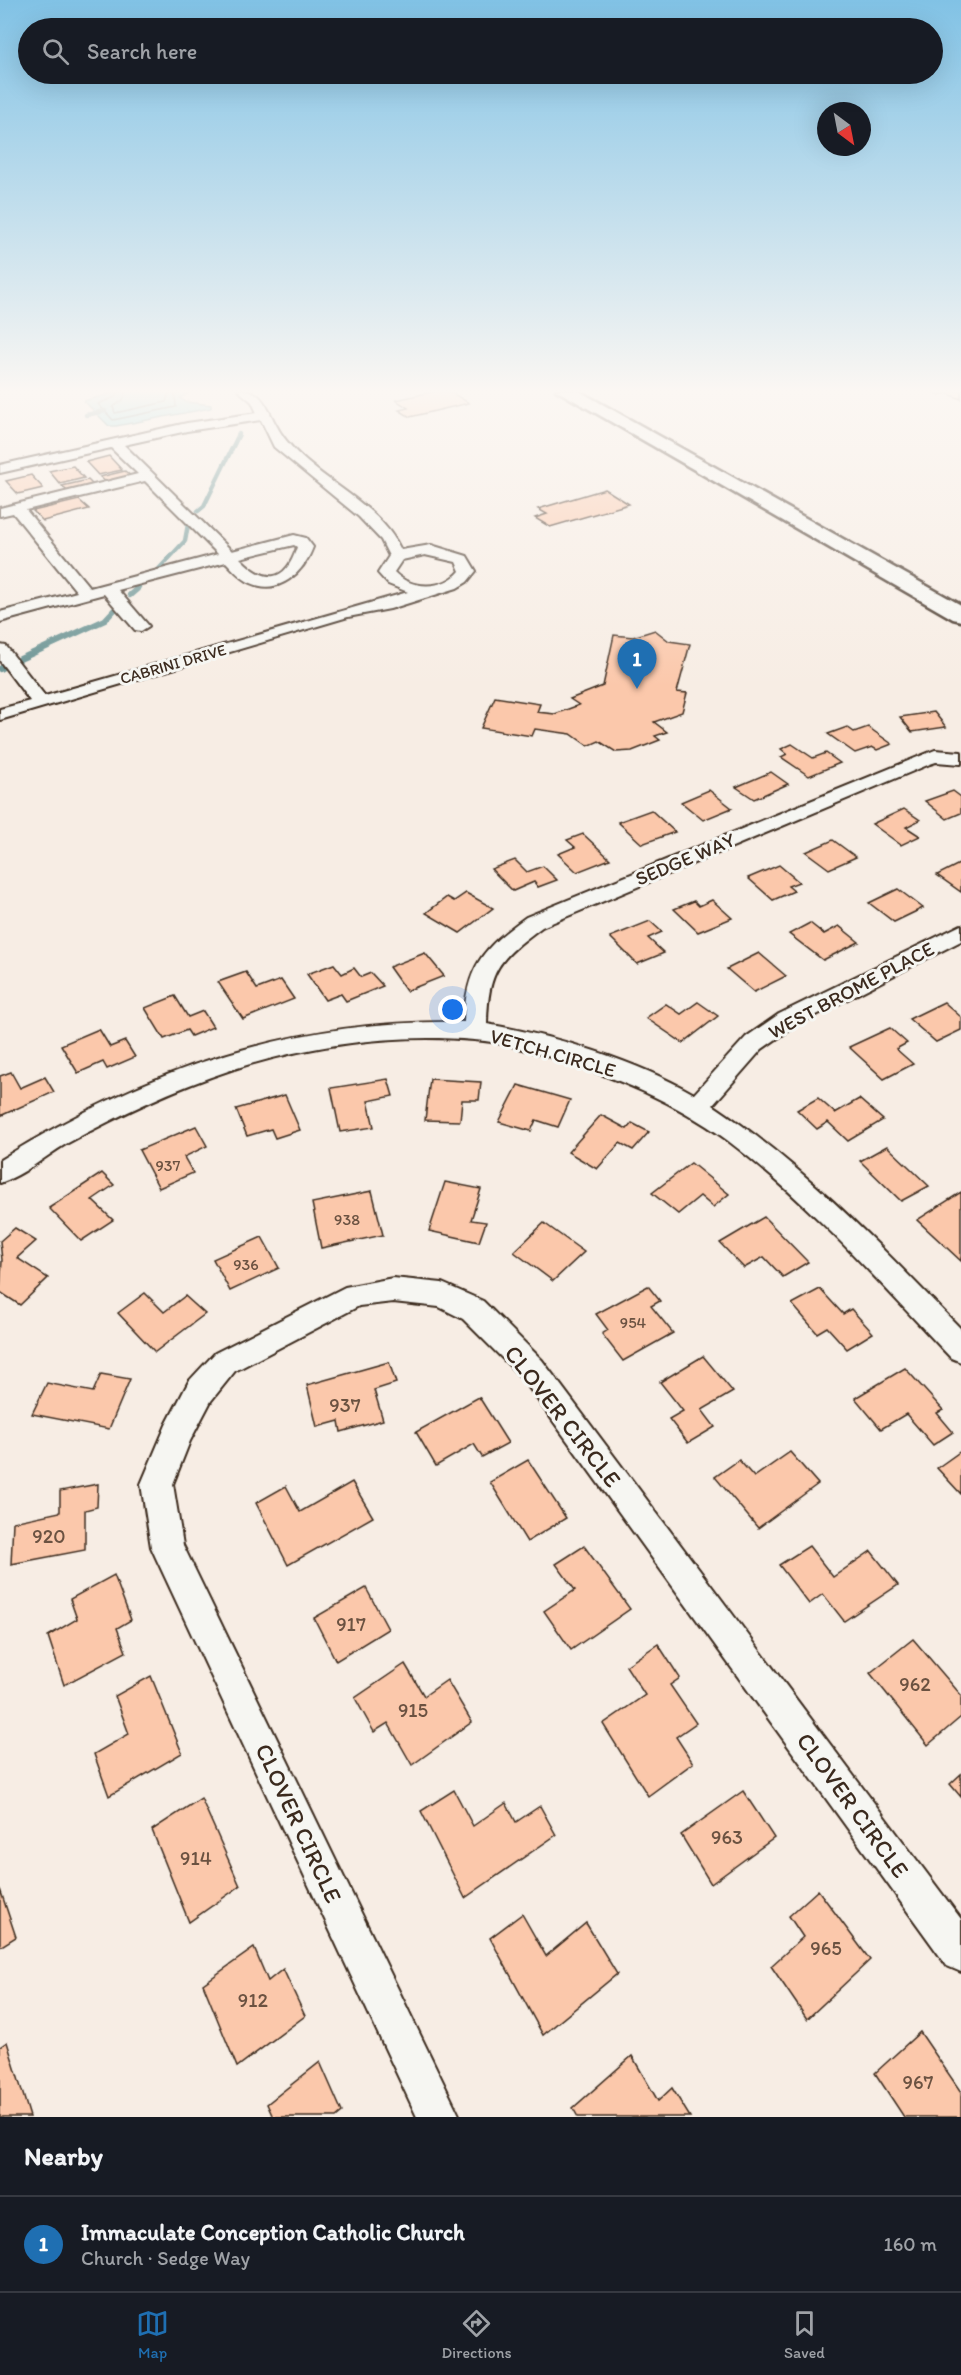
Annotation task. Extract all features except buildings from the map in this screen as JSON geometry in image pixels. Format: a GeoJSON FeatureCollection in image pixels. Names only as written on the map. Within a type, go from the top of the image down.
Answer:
{"type":"FeatureCollection","features":[{"type":"Feature","properties":{"kind":"main road"},"geometry":{"type":"LineString","coordinates":[[740,489],[961,614]]}},
{"type":"Feature","properties":{"kind":"main road"},"geometry":{"type":"LineString","coordinates":[[772,489],[961,593]]}},
{"type":"Feature","properties":{"kind":"street"},"geometry":{"type":"LineString","coordinates":[[0,512],[96,489]]}},
{"type":"Feature","properties":{"kind":"street"},"geometry":{"type":"LineString","coordinates":[[0,618],[229,556],[162,489]]}},
{"type":"Feature","properties":{"kind":"street"},"geometry":{"type":"LineString","coordinates":[[333,489],[388,538],[398,557]]}},
{"type":"Feature","properties":{"kind":"street"},"geometry":{"type":"LineString","coordinates":[[16,508],[87,594]]}},
{"type":"Feature","properties":{"kind":"street"},"geometry":{"type":"LineString","coordinates":[[364,514],[378,519],[419,551]]}},
{"type":"Feature","properties":{"kind":"street"},"geometry":{"type":"LineString","coordinates":[[419,551],[398,557],[387,567],[380,585],[432,589]]}},
{"type":"Feature","properties":{"kind":"street","name":"CABRINI DRIVE"},"geometry":{"type":"LineString","coordinates":[[0,715],[346,613],[384,606],[456,583],[464,578],[468,571],[467,565],[454,555],[419,551]]}},
{"type":"Feature","properties":{"kind":"street","name":"CABRINI DRIVE"},"geometry":{"type":"LineString","coordinates":[[346,613],[380,585]]}},
{"type":"Feature","properties":{"kind":"street"},"geometry":{"type":"LineString","coordinates":[[108,589],[141,626]]}},
{"type":"Feature","properties":{"kind":"street"},"geometry":{"type":"LineString","coordinates":[[0,650],[41,703]]}},
{"type":"Feature","properties":{"kind":"street","name":"SEDGE WAY"},"geometry":{"type":"LineString","coordinates":[[475,1031],[479,981],[482,974],[503,945],[534,922],[922,760],[934,756],[961,758]]}},
{"type":"Feature","properties":{"kind":"street","name":"WEST BROME PLACE"},"geometry":{"type":"LineString","coordinates":[[697,1107],[754,1043],[787,1020],[961,932]]}},
{"type":"Feature","properties":{"kind":"street","name":"VETCH CIRCLE"},"geometry":{"type":"LineString","coordinates":[[0,1173],[26,1155],[118,1105],[232,1061],[286,1045],[356,1034],[475,1031],[535,1044],[609,1066],[697,1107],[761,1152],[807,1191],[961,1349]]}},
{"type":"Feature","properties":{"kind":"street","name":"CLOVER CIRCLE"},"geometry":{"type":"LineString","coordinates":[[438,2117],[167,1547],[157,1484],[177,1435],[200,1390],[225,1362],[355,1295],[393,1290],[442,1294],[473,1310],[532,1369],[961,1952]]}},
{"type":"Feature","properties":{"kind":"waterway"},"geometry":{"type":"LineString","coordinates":[[198,511],[204,506],[212,489]]}},
{"type":"Feature","properties":{"kind":"waterway"},"geometry":{"type":"LineString","coordinates":[[159,569],[185,541],[189,519]]}},
{"type":"Feature","properties":{"kind":"waterway"},"geometry":{"type":"LineString","coordinates":[[135,590],[139,587]]}},
{"type":"Feature","properties":{"kind":"waterway"},"geometry":{"type":"LineString","coordinates":[[130,595],[137,589]]}},
{"type":"Feature","properties":{"kind":"waterway"},"geometry":{"type":"LineString","coordinates":[[20,659],[105,620],[116,608]]}},
{"type":"Feature","properties":{"kind":"place","name":"Immaculate Conception Catholic Church"},"geometry":{"type":"Point","coordinates":[637,689]}}]}
